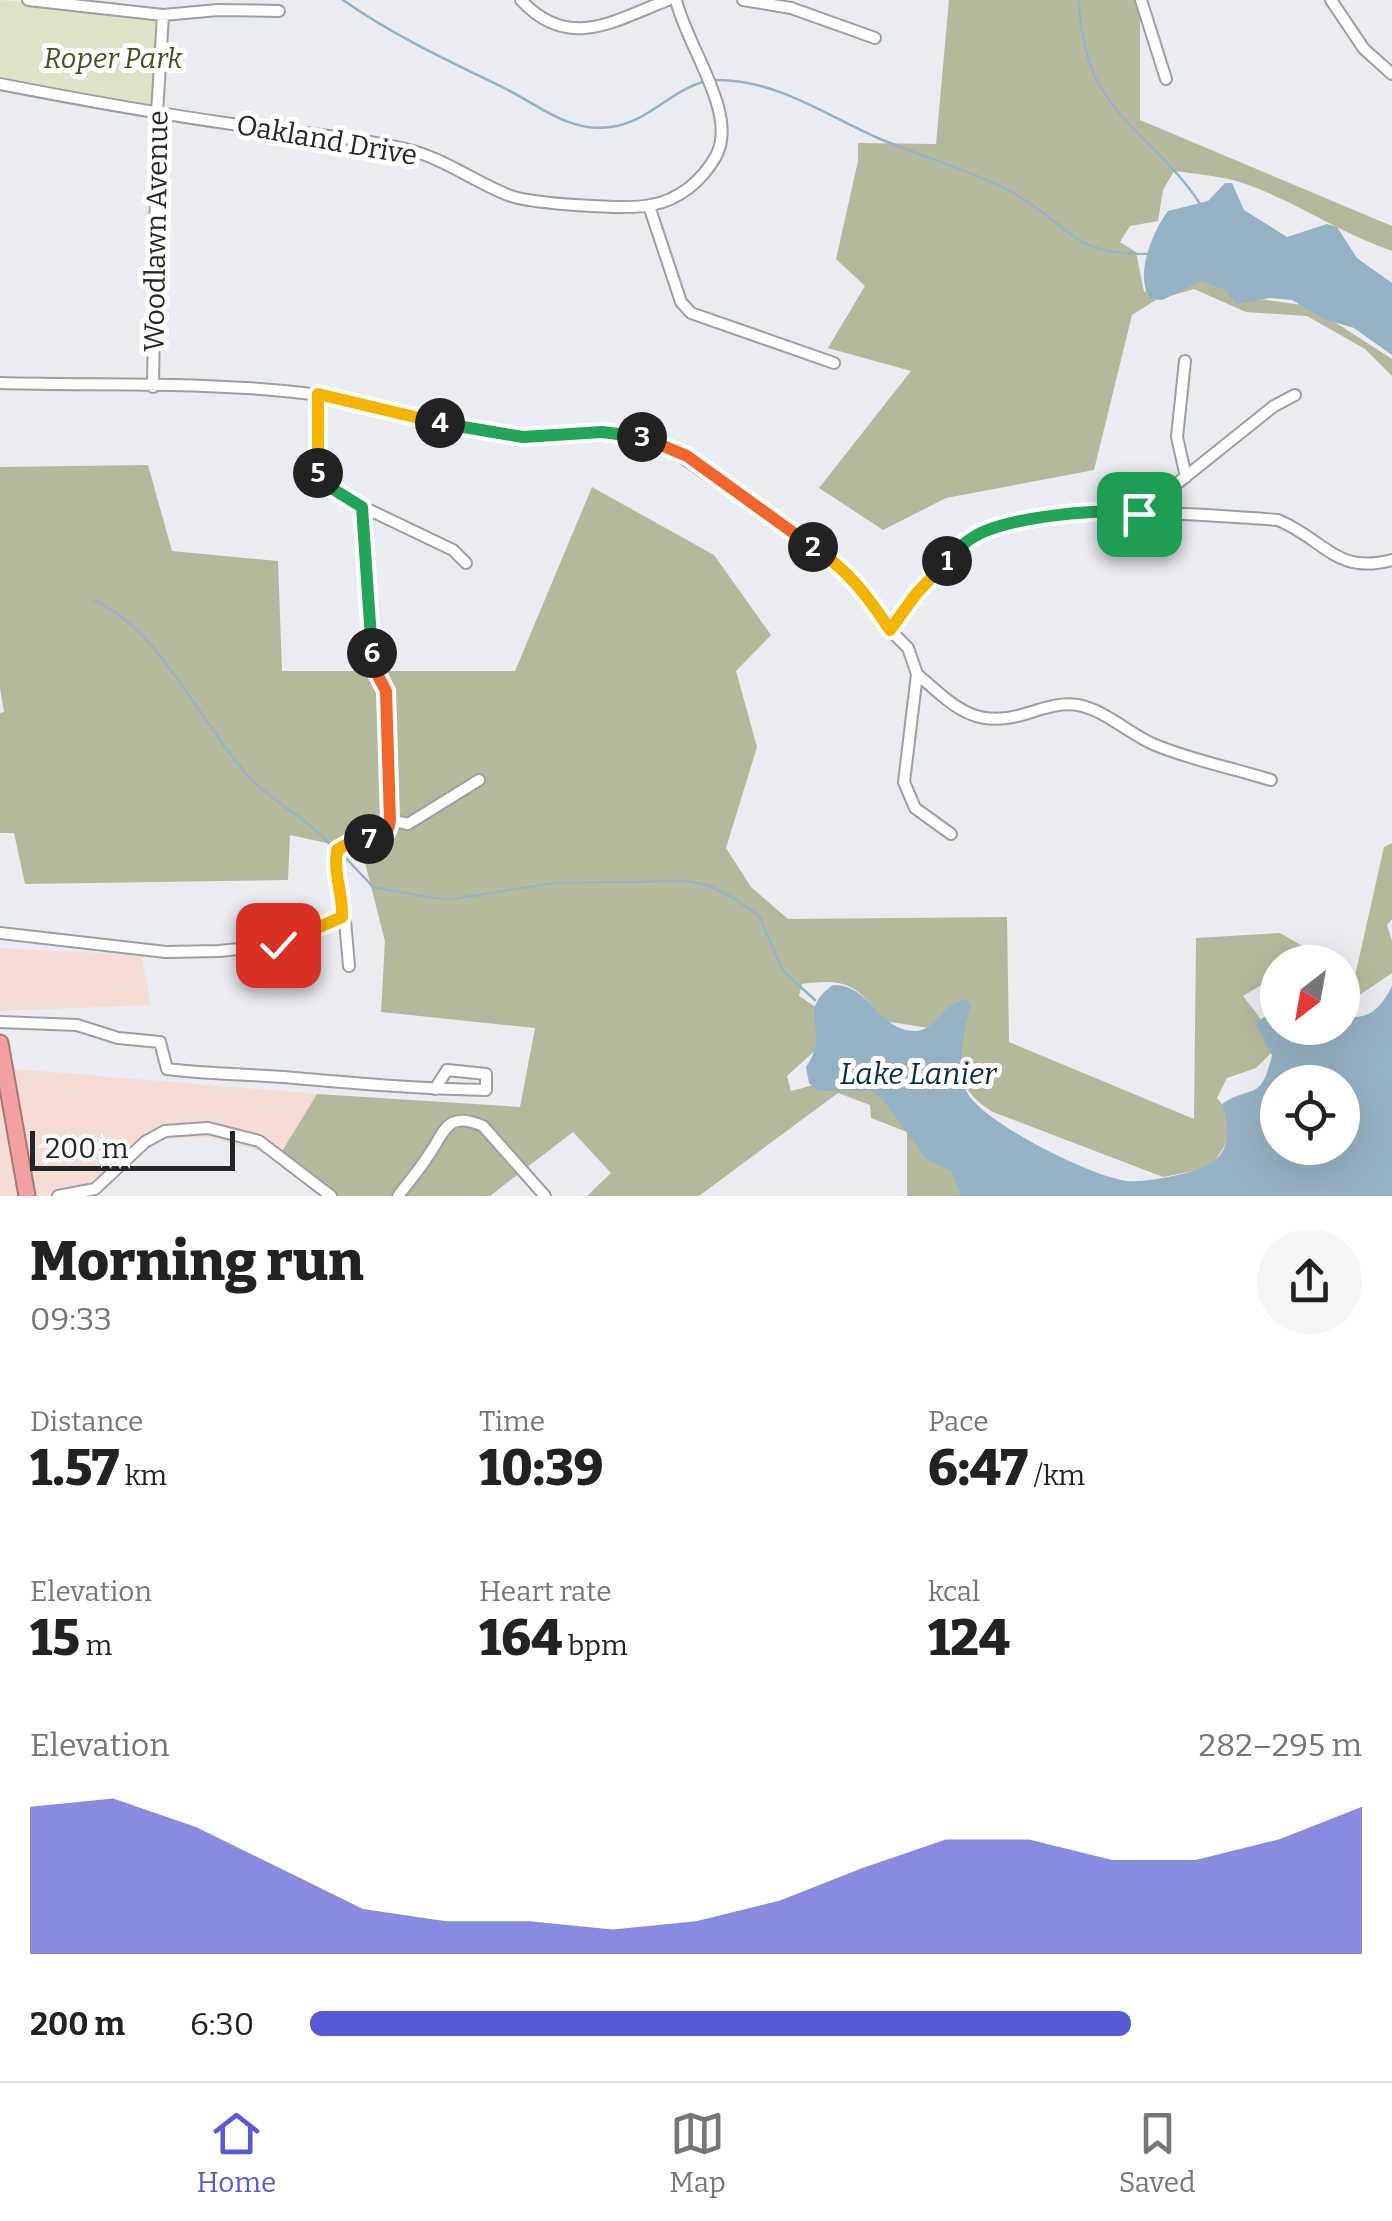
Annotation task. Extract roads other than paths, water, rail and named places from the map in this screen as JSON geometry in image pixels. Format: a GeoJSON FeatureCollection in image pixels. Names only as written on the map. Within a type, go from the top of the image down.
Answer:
{"type":"FeatureCollection","features":[{"type":"Feature","properties":{"kind":"highway"},"geometry":{"type":"LineString","coordinates":[[0,1043],[27,1196]]}},
{"type":"Feature","properties":{"kind":"street"},"geometry":{"type":"LineString","coordinates":[[28,0],[163,15],[218,10],[279,11]]}},
{"type":"Feature","properties":{"kind":"street"},"geometry":{"type":"LineString","coordinates":[[520,0],[548,21],[572,28],[612,24],[668,0]]}},
{"type":"Feature","properties":{"kind":"street"},"geometry":{"type":"LineString","coordinates":[[676,0],[681,22],[719,108],[723,139],[716,156],[688,189],[672,200],[648,206],[676,289],[691,313],[834,363]]}},
{"type":"Feature","properties":{"kind":"street"},"geometry":{"type":"LineString","coordinates":[[743,0],[791,8],[875,38]]}},
{"type":"Feature","properties":{"kind":"street"},"geometry":{"type":"LineString","coordinates":[[1141,0],[1166,79]]}},
{"type":"Feature","properties":{"kind":"street"},"geometry":{"type":"LineString","coordinates":[[1330,0],[1364,49],[1392,74]]}},
{"type":"Feature","properties":{"kind":"street","name":"Woodlawn Avenue"},"geometry":{"type":"LineString","coordinates":[[153,387],[157,113],[163,15]]}},
{"type":"Feature","properties":{"kind":"street","name":"Oakland Drive"},"geometry":{"type":"LineString","coordinates":[[0,84],[157,113],[410,150],[512,197],[648,206]]}},
{"type":"Feature","properties":{"kind":"street"},"geometry":{"type":"LineString","coordinates":[[1185,361],[1177,438],[1186,477]]}},
{"type":"Feature","properties":{"kind":"street"},"geometry":{"type":"LineString","coordinates":[[0,383],[266,389],[318,394],[420,420],[523,437],[624,432],[657,440],[687,456],[839,564],[861,586],[890,630],[908,648],[917,674],[904,782],[915,808],[950,834]]}},
{"type":"Feature","properties":{"kind":"street"},"geometry":{"type":"LineString","coordinates":[[318,394],[320,481],[362,507],[453,550],[466,562]]}},
{"type":"Feature","properties":{"kind":"street"},"geometry":{"type":"LineString","coordinates":[[1139,514],[1274,406],[1295,395]]}},
{"type":"Feature","properties":{"kind":"street"},"geometry":{"type":"LineString","coordinates":[[349,966],[343,898],[334,872],[337,850],[354,840],[381,838],[388,832],[390,820],[386,691],[373,666],[362,507]]}},
{"type":"Feature","properties":{"kind":"street"},"geometry":{"type":"LineString","coordinates":[[890,630],[916,594],[978,534],[1064,516],[1139,514],[1278,520],[1350,564],[1392,560]]}},
{"type":"Feature","properties":{"kind":"street"},"geometry":{"type":"LineString","coordinates":[[917,674],[951,706],[970,714],[1000,720],[1048,707],[1077,705],[1098,712],[1152,743],[1272,780]]}},
{"type":"Feature","properties":{"kind":"street"},"geometry":{"type":"LineString","coordinates":[[390,820],[408,824],[480,780]]}},
{"type":"Feature","properties":{"kind":"street"},"geometry":{"type":"LineString","coordinates":[[0,933],[166,952],[218,951],[278,945],[342,917]]}},
{"type":"Feature","properties":{"kind":"street"},"geometry":{"type":"LineString","coordinates":[[0,1022],[78,1026],[118,1038],[160,1042],[167,1069],[435,1089],[486,1090],[486,1074],[447,1070],[435,1089]]}},
{"type":"Feature","properties":{"kind":"street"},"geometry":{"type":"LineString","coordinates":[[398,1196],[431,1152],[442,1130],[455,1121],[469,1120],[483,1126],[543,1196]]}},
{"type":"Feature","properties":{"kind":"street"},"geometry":{"type":"LineString","coordinates":[[58,1196],[95,1189],[145,1142],[164,1131],[208,1128],[260,1141],[331,1196]]}},
{"type":"Feature","properties":{"kind":"water"},"geometry":{"type":"Polygon","coordinates":[[[1225,183],[1232,183],[1244,210],[1287,237],[1327,224],[1337,227],[1357,258],[1392,283],[1392,355],[1354,328],[1324,319],[1292,300],[1270,298],[1237,304],[1225,290],[1202,281],[1162,300],[1150,298],[1145,266],[1151,241],[1162,220],[1168,211],[1208,201],[1225,183]]]}},
{"type":"Feature","properties":{"kind":"water","name":"Lake Lanier"},"geometry":{"type":"Polygon","coordinates":[[[833,985],[846,987],[891,1023],[914,1031],[928,1027],[951,1005],[967,1000],[971,1004],[962,1049],[962,1074],[968,1094],[979,1106],[1017,1134],[1066,1160],[1133,1181],[1189,1173],[1213,1162],[1225,1145],[1227,1134],[1222,1104],[1260,1085],[1260,1165],[1360,1165],[1360,1065],[1269,1065],[1272,1055],[1266,1045],[1360,1045],[1360,1017],[1373,1011],[1392,986],[1392,1196],[961,1196],[951,1171],[926,1159],[883,1100],[872,1091],[818,1091],[809,1083],[806,1067],[816,1042],[816,1005],[833,985]]]}},
{"type":"Feature","properties":{"kind":"waterway"},"geometry":{"type":"LineString","coordinates":[[343,0],[422,47],[581,126],[624,124],[706,81]]}},
{"type":"Feature","properties":{"kind":"waterway"},"geometry":{"type":"LineString","coordinates":[[1078,0],[1088,58],[1105,95],[1200,204]]}},
{"type":"Feature","properties":{"kind":"waterway"},"geometry":{"type":"LineString","coordinates":[[714,80],[737,81],[779,92],[878,138],[980,177],[1013,193],[1085,243],[1121,253],[1148,254]]}},
{"type":"Feature","properties":{"kind":"waterway"},"geometry":{"type":"LineString","coordinates":[[94,600],[140,633],[250,778],[332,847]]}},
{"type":"Feature","properties":{"kind":"waterway"},"geometry":{"type":"LineString","coordinates":[[343,855],[373,887],[433,898],[453,899],[554,883],[687,881],[707,885],[759,916],[783,971],[815,1000]]}},
{"type":"Feature","properties":{"kind":"park label","name":"Roper Park"},"geometry":{"type":"Point","coordinates":[113,58]}}]}
